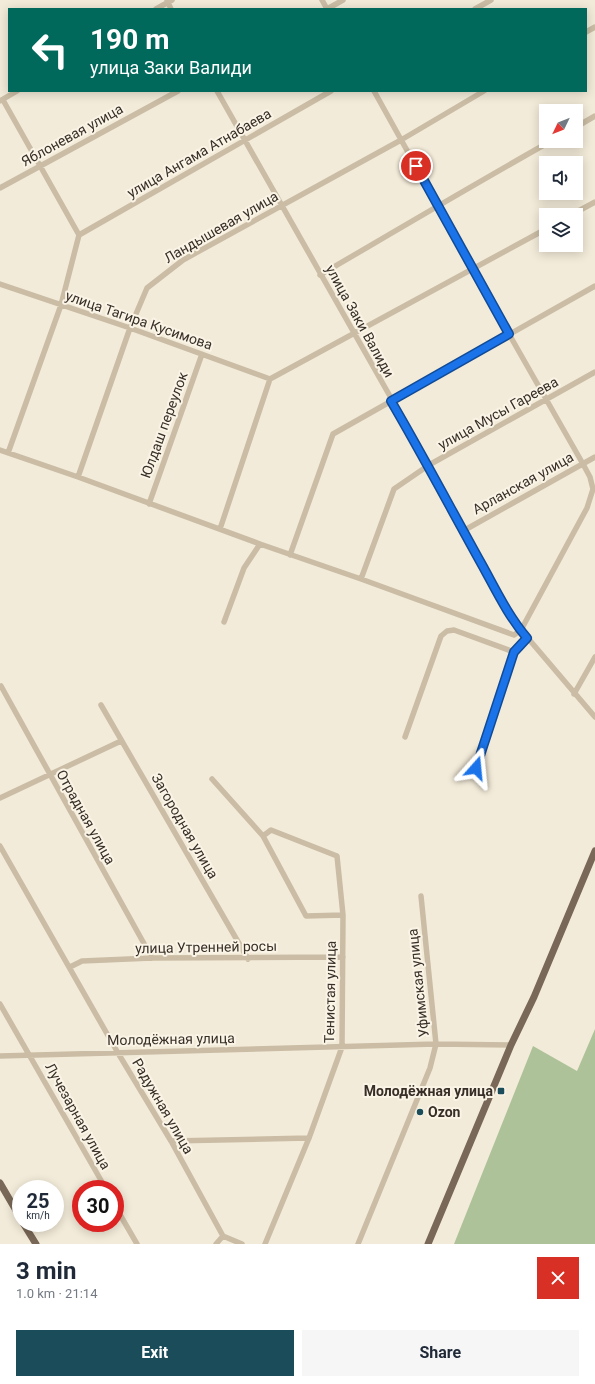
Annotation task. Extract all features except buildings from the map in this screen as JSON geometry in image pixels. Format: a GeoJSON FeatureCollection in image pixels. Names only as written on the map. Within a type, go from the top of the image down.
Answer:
{"type":"FeatureCollection","features":[{"type":"Feature","properties":{"kind":"main road"},"geometry":{"type":"LineString","coordinates":[[428,1244],[511,1045],[534,997],[595,851]]}},
{"type":"Feature","properties":{"kind":"main road"},"geometry":{"type":"LineString","coordinates":[[0,1183],[12,1204]]}},
{"type":"Feature","properties":{"kind":"main road"},"geometry":{"type":"LineString","coordinates":[[29,1232],[36,1244]]}},
{"type":"Feature","properties":{"kind":"street"},"geometry":{"type":"LineString","coordinates":[[329,8],[343,0]]}},
{"type":"Feature","properties":{"kind":"street"},"geometry":{"type":"LineString","coordinates":[[478,8],[491,0]]}},
{"type":"Feature","properties":{"kind":"street"},"geometry":{"type":"LineString","coordinates":[[158,8],[169,1]]}},
{"type":"Feature","properties":{"kind":"street"},"geometry":{"type":"LineString","coordinates":[[8,453],[61,305],[79,236],[1,100],[15,92]]}},
{"type":"Feature","properties":{"kind":"street","name":"Яблоневая улица"},"geometry":{"type":"LineString","coordinates":[[0,188],[176,92]]}},
{"type":"Feature","properties":{"kind":"street","name":"улица Заки Валиди"},"geometry":{"type":"LineString","coordinates":[[218,92],[391,401],[429,465],[463,531],[521,630],[595,717]]}},
{"type":"Feature","properties":{"kind":"street","name":"улица Ангама Атнабаева"},"geometry":{"type":"LineString","coordinates":[[79,236],[329,92]]}},
{"type":"Feature","properties":{"kind":"street"},"geometry":{"type":"LineString","coordinates":[[0,450],[514,635],[521,630],[587,508],[594,489],[583,464],[375,92]]}},
{"type":"Feature","properties":{"kind":"street","name":"Ландышевая улица"},"geometry":{"type":"LineString","coordinates":[[78,477],[130,328],[147,288],[183,260],[401,140],[482,92]]}},
{"type":"Feature","properties":{"kind":"street"},"geometry":{"type":"LineString","coordinates":[[583,123],[595,116]]}},
{"type":"Feature","properties":{"kind":"street"},"geometry":{"type":"LineString","coordinates":[[320,275],[539,148]]}},
{"type":"Feature","properties":{"kind":"street"},"geometry":{"type":"LineString","coordinates":[[583,209],[595,202]]}},
{"type":"Feature","properties":{"kind":"street"},"geometry":{"type":"LineString","coordinates":[[220,529],[270,379],[539,233]]}},
{"type":"Feature","properties":{"kind":"street","name":"улица Тагира Кусимова"},"geometry":{"type":"LineString","coordinates":[[0,284],[130,328],[270,379]]}},
{"type":"Feature","properties":{"kind":"street"},"geometry":{"type":"LineString","coordinates":[[290,555],[333,434],[595,286]]}},
{"type":"Feature","properties":{"kind":"street","name":"Юлдаш переулок"},"geometry":{"type":"LineString","coordinates":[[149,504],[202,354]]}},
{"type":"Feature","properties":{"kind":"street","name":"улица Мусы Гареева"},"geometry":{"type":"LineString","coordinates":[[361,579],[394,489],[429,465],[595,372]]}},
{"type":"Feature","properties":{"kind":"street","name":"Арланская улица"},"geometry":{"type":"LineString","coordinates":[[463,531],[595,457]]}},
{"type":"Feature","properties":{"kind":"street"},"geometry":{"type":"LineString","coordinates":[[224,622],[244,568],[260,544]]}},
{"type":"Feature","properties":{"kind":"street"},"geometry":{"type":"LineString","coordinates":[[405,737],[441,636],[447,631],[454,630],[514,652]]}},
{"type":"Feature","properties":{"kind":"street"},"geometry":{"type":"LineString","coordinates":[[476,768],[514,652],[527,638]]}},
{"type":"Feature","properties":{"kind":"street"},"geometry":{"type":"LineString","coordinates":[[574,694],[595,657]]}},
{"type":"Feature","properties":{"kind":"street","name":"Отрадная улица"},"geometry":{"type":"LineString","coordinates":[[1,686],[152,958]]}},
{"type":"Feature","properties":{"kind":"street","name":"Загородная улица"},"geometry":{"type":"LineString","coordinates":[[101,705],[248,958]]}},
{"type":"Feature","properties":{"kind":"street"},"geometry":{"type":"LineString","coordinates":[[0,798],[121,741]]}},
{"type":"Feature","properties":{"kind":"street"},"geometry":{"type":"LineString","coordinates":[[212,779],[263,836],[306,916],[343,916]]}},
{"type":"Feature","properties":{"kind":"street","name":"Тенистая улица"},"geometry":{"type":"LineString","coordinates":[[263,836],[271,830],[337,856],[343,916],[342,1047],[309,1138],[265,1244]]}},
{"type":"Feature","properties":{"kind":"street","name":"Радужная улица"},"geometry":{"type":"LineString","coordinates":[[0,846],[118,1053],[171,1142],[223,1236]]}},
{"type":"Feature","properties":{"kind":"street","name":"Уфимская улица"},"geometry":{"type":"LineString","coordinates":[[358,1244],[430,1068],[436,1044],[421,896]]}},
{"type":"Feature","properties":{"kind":"street","name":"улица Утренней росы"},"geometry":{"type":"LineString","coordinates":[[70,967],[82,961],[152,958],[343,957]]}},
{"type":"Feature","properties":{"kind":"street","name":"Лучезарная улица"},"geometry":{"type":"LineString","coordinates":[[0,1004],[101,1180]]}},
{"type":"Feature","properties":{"kind":"street","name":"Молодёжная улица"},"geometry":{"type":"LineString","coordinates":[[0,1056],[436,1044],[511,1045]]}},
{"type":"Feature","properties":{"kind":"street"},"geometry":{"type":"LineString","coordinates":[[171,1142],[309,1138]]}},
{"type":"Feature","properties":{"kind":"street"},"geometry":{"type":"LineString","coordinates":[[124,1222],[137,1244]]}},
{"type":"Feature","properties":{"kind":"street"},"geometry":{"type":"LineString","coordinates":[[216,1244],[223,1236],[242,1244]]}},
{"type":"Feature","properties":{"kind":"green space"},"geometry":{"type":"Polygon","coordinates":[[[595,1029],[595,1244],[454,1244],[533,1046],[577,1071],[595,1029]]]}},
{"type":"Feature","properties":{"kind":"place","name":"Молодёжная улица"},"geometry":{"type":"Point","coordinates":[501,1091]}},
{"type":"Feature","properties":{"kind":"place","name":"Ozon"},"geometry":{"type":"Point","coordinates":[420,1112]}},
{"type":"Feature","properties":{"kind":"route"},"geometry":{"type":"LineString","coordinates":[[416,166],[509,334],[391,401],[429,465],[463,531],[504,602],[527,638],[514,652],[476,768]]}}]}
